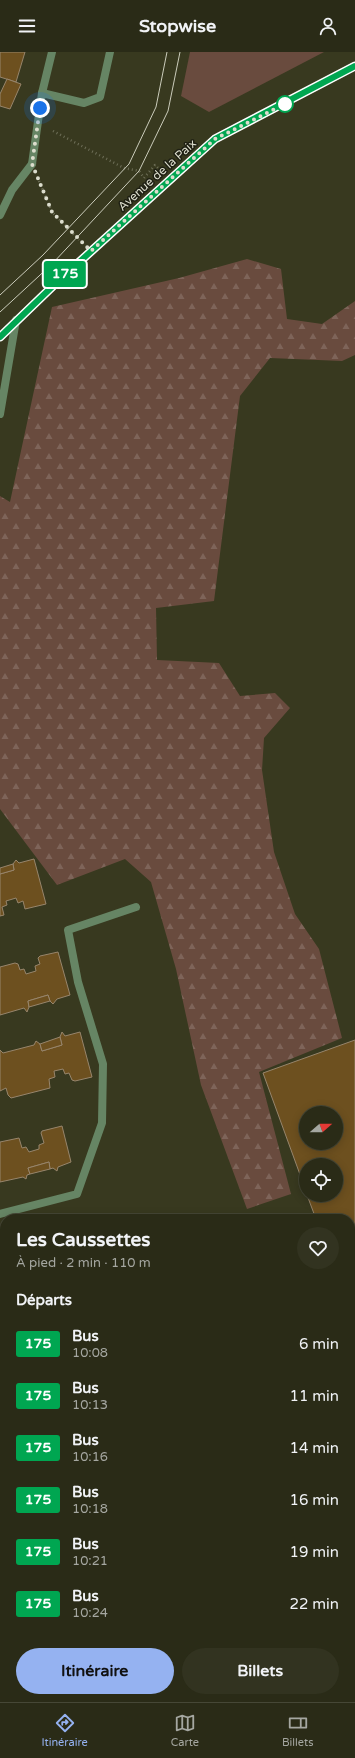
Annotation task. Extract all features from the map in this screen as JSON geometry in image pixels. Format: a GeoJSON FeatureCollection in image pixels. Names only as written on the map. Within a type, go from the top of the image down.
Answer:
{"type":"FeatureCollection","features":[{"type":"Feature","properties":{"kind":"street"},"geometry":{"type":"LineString","coordinates":[[0,215],[12,190],[32,164],[42,93],[52,52]]}},
{"type":"Feature","properties":{"kind":"street"},"geometry":{"type":"LineString","coordinates":[[42,93],[84,103],[100,97],[110,52]]}},
{"type":"Feature","properties":{"kind":"street","name":"Avenue de la Paix"},"geometry":{"type":"LineString","coordinates":[[0,337],[16,320],[215,139],[355,66]]}},
{"type":"Feature","properties":{"kind":"street"},"geometry":{"type":"LineString","coordinates":[[0,414],[16,320]]}},
{"type":"Feature","properties":{"kind":"street"},"geometry":{"type":"LineString","coordinates":[[0,1214],[77,1194],[102,1123],[103,1064],[78,982],[68,930],[136,907]]}},
{"type":"Feature","properties":{"kind":"path"},"geometry":{"type":"LineString","coordinates":[[32,164],[52,212],[91,251]]}},
{"type":"Feature","properties":{"kind":"green space"},"geometry":{"type":"Polygon","coordinates":[[[190,52],[324,52],[209,112],[181,96],[190,52]]]}},
{"type":"Feature","properties":{"kind":"green space"},"geometry":{"type":"Polygon","coordinates":[[[247,259],[281,269],[287,319],[322,324],[355,301],[355,355],[342,361],[270,358],[240,396],[214,601],[156,608],[157,660],[219,663],[240,696],[275,693],[290,708],[264,738],[262,770],[274,852],[295,914],[319,949],[342,1038],[259,1072],[291,1194],[247,1209],[201,1085],[176,969],[151,882],[125,859],[57,885],[0,809],[0,496],[10,502],[52,307],[179,278],[247,259]]]}},
{"type":"Feature","properties":{"kind":"building"},"geometry":{"type":"Polygon","coordinates":[[[0,52],[25,52],[16,82],[0,77],[0,52]]]}},
{"type":"Feature","properties":{"kind":"building"},"geometry":{"type":"Polygon","coordinates":[[[7,79],[21,84],[10,109],[0,106],[0,94],[7,79]]]}},
{"type":"Feature","properties":{"kind":"building"},"geometry":{"type":"Polygon","coordinates":[[[34,859],[46,904],[25,909],[23,901],[18,903],[16,898],[6,901],[7,905],[2,907],[4,915],[0,916],[0,874],[14,870],[13,864],[16,860],[19,863],[34,859]]]}},
{"type":"Feature","properties":{"kind":"building"},"geometry":{"type":"Polygon","coordinates":[[[13,864],[14,870],[0,874],[0,868],[13,864]]]}},
{"type":"Feature","properties":{"kind":"building"},"geometry":{"type":"Polygon","coordinates":[[[58,952],[70,995],[57,999],[53,1004],[48,995],[28,1001],[29,1007],[27,1012],[24,1008],[0,1015],[0,967],[15,963],[18,964],[20,970],[24,969],[26,974],[36,971],[35,966],[40,964],[38,958],[40,956],[58,952]]]}},
{"type":"Feature","properties":{"kind":"building"},"geometry":{"type":"Polygon","coordinates":[[[48,995],[50,1001],[29,1007],[28,1001],[48,995]]]}},
{"type":"Feature","properties":{"kind":"building"},"geometry":{"type":"Polygon","coordinates":[[[62,1032],[65,1036],[80,1032],[92,1077],[75,1081],[72,1080],[69,1073],[65,1074],[63,1069],[54,1071],[55,1077],[49,1079],[50,1088],[11,1098],[8,1095],[6,1088],[0,1091],[0,1050],[3,1053],[34,1045],[36,1041],[40,1044],[42,1051],[62,1045],[60,1037],[62,1032]]]}},
{"type":"Feature","properties":{"kind":"building"},"geometry":{"type":"Polygon","coordinates":[[[60,1037],[62,1045],[42,1051],[40,1044],[60,1037]]]}},
{"type":"Feature","properties":{"kind":"building"},"geometry":{"type":"Polygon","coordinates":[[[355,1040],[355,1214],[314,1214],[310,1202],[343,1202],[343,1158],[299,1158],[299,1172],[263,1073],[355,1040]]]}},
{"type":"Feature","properties":{"kind":"building"},"geometry":{"type":"Polygon","coordinates":[[[62,1126],[71,1162],[58,1167],[57,1171],[53,1168],[50,1169],[49,1162],[28,1168],[30,1174],[27,1175],[26,1179],[23,1177],[0,1182],[0,1142],[19,1138],[22,1148],[26,1147],[29,1152],[39,1149],[39,1145],[44,1143],[41,1133],[42,1131],[62,1126]]]}},
{"type":"Feature","properties":{"kind":"building"},"geometry":{"type":"Polygon","coordinates":[[[49,1162],[50,1169],[30,1174],[28,1168],[49,1162]]]}},
{"type":"Feature","properties":{"kind":"tram line"},"geometry":{"type":"LineString","coordinates":[[0,295],[43,255],[129,164],[156,107],[167,52]]}},
{"type":"Feature","properties":{"kind":"tram line"},"geometry":{"type":"LineString","coordinates":[[0,312],[52,264],[139,171],[168,111],[180,52]]}},
{"type":"Feature","properties":{"kind":"bus line","name":"175"},"geometry":{"type":"LineString","coordinates":[[0,337],[55,284],[215,139],[285,104],[355,66]]}},
{"type":"Feature","properties":{"kind":"route"},"geometry":{"type":"LineString","coordinates":[[40,108],[32,164],[52,212],[91,251],[215,139],[285,104]]}}]}
